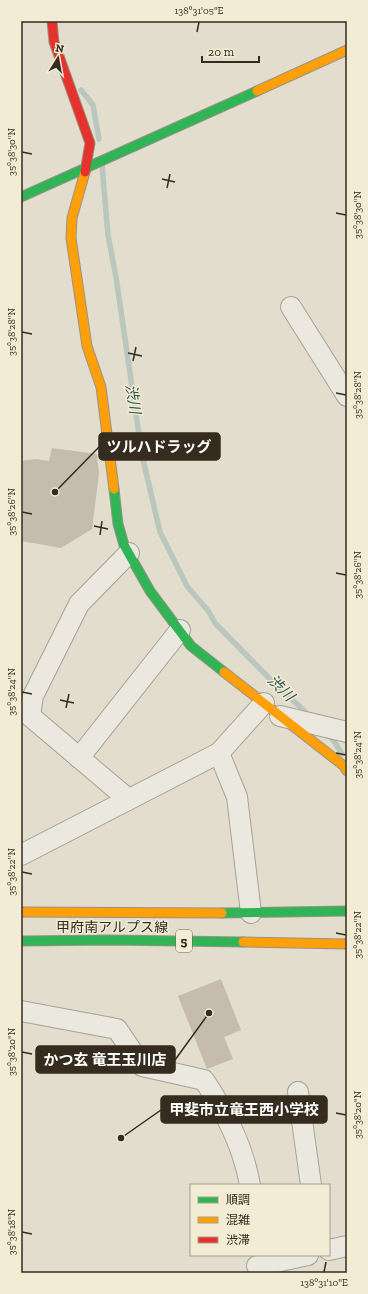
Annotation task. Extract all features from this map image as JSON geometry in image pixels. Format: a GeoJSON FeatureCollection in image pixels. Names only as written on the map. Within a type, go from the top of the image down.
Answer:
{"type":"FeatureCollection","features":[{"type":"Feature","properties":{"kind":"street"},"geometry":{"type":"LineString","coordinates":[[52,21],[54,42],[90,143],[86,167],[72,218],[71,238],[87,346],[101,387],[118,524],[124,545],[150,591],[191,646],[344,766],[347,771]]}},
{"type":"Feature","properties":{"kind":"street"},"geometry":{"type":"LineString","coordinates":[[21,197],[347,50]]}},
{"type":"Feature","properties":{"kind":"street"},"geometry":{"type":"LineString","coordinates":[[291,307],[347,396]]}},
{"type":"Feature","properties":{"kind":"street"},"geometry":{"type":"LineString","coordinates":[[128,800],[30,716],[34,696],[79,604],[129,553]]}},
{"type":"Feature","properties":{"kind":"street"},"geometry":{"type":"LineString","coordinates":[[79,758],[180,630]]}},
{"type":"Feature","properties":{"kind":"street"},"geometry":{"type":"LineString","coordinates":[[21,855],[219,753],[264,703]]}},
{"type":"Feature","properties":{"kind":"street"},"geometry":{"type":"LineString","coordinates":[[280,716],[347,732]]}},
{"type":"Feature","properties":{"kind":"street"},"geometry":{"type":"LineString","coordinates":[[219,753],[237,797],[251,913]]}},
{"type":"Feature","properties":{"kind":"street","name":"甲府南アルプス線"},"geometry":{"type":"LineString","coordinates":[[21,912],[251,913],[347,911]]}},
{"type":"Feature","properties":{"kind":"street","name":"甲府南アルプス線"},"geometry":{"type":"LineString","coordinates":[[21,941],[110,940],[347,944]]}},
{"type":"Feature","properties":{"kind":"street"},"geometry":{"type":"LineString","coordinates":[[21,1011],[117,1029],[142,1066],[204,1080],[222,1106],[238,1141],[250,1184]]}},
{"type":"Feature","properties":{"kind":"street"},"geometry":{"type":"LineString","coordinates":[[298,1092],[311,1184]]}},
{"type":"Feature","properties":{"kind":"street"},"geometry":{"type":"LineString","coordinates":[[257,1265],[303,1256]]}},
{"type":"Feature","properties":{"kind":"building"},"geometry":{"type":"Polygon","coordinates":[[[52,448],[97,454],[99,474],[92,529],[61,548],[21,541],[21,461],[36,459],[49,461],[52,448]]]}},
{"type":"Feature","properties":{"kind":"building"},"geometry":{"type":"Polygon","coordinates":[[[221,979],[241,1030],[224,1037],[233,1059],[207,1069],[178,996],[221,979]]]}},
{"type":"Feature","properties":{"kind":"waterway","name":"渋川"},"geometry":{"type":"LineString","coordinates":[[81,90],[93,105],[99,139]]}},
{"type":"Feature","properties":{"kind":"waterway","name":"渋川"},"geometry":{"type":"LineString","coordinates":[[102,165],[108,235],[116,277],[142,455],[160,532],[187,586],[209,612],[215,623],[270,679],[311,717]]}},
{"type":"Feature","properties":{"kind":"waterway","name":"渋川"},"geometry":{"type":"LineString","coordinates":[[328,735],[334,741],[342,754]]}},
{"type":"Feature","properties":{"kind":"traffic: fast"},"geometry":{"type":"LineString","coordinates":[[21,197],[257,91]]}},
{"type":"Feature","properties":{"kind":"traffic: fast"},"geometry":{"type":"LineString","coordinates":[[114,489],[118,524],[124,545],[150,591],[191,646],[224,672]]}},
{"type":"Feature","properties":{"kind":"traffic: fast"},"geometry":{"type":"LineString","coordinates":[[222,913],[347,911]]}},
{"type":"Feature","properties":{"kind":"traffic: fast"},"geometry":{"type":"LineString","coordinates":[[21,941],[110,940],[243,942]]}},
{"type":"Feature","properties":{"kind":"traffic: slow"},"geometry":{"type":"LineString","coordinates":[[257,91],[347,50]]}},
{"type":"Feature","properties":{"kind":"traffic: slow"},"geometry":{"type":"LineString","coordinates":[[85,172],[72,218],[71,238],[87,346],[101,387],[114,489]]}},
{"type":"Feature","properties":{"kind":"traffic: slow"},"geometry":{"type":"LineString","coordinates":[[224,672],[344,766],[347,771]]}},
{"type":"Feature","properties":{"kind":"traffic: slow"},"geometry":{"type":"LineString","coordinates":[[21,912],[222,913]]}},
{"type":"Feature","properties":{"kind":"traffic: slow"},"geometry":{"type":"LineString","coordinates":[[243,942],[347,944]]}},
{"type":"Feature","properties":{"kind":"traffic: jam"},"geometry":{"type":"LineString","coordinates":[[52,21],[54,42],[90,143],[85,172]]}},
{"type":"Feature","properties":{"kind":"place","name":"ツルハドラッグ"},"geometry":{"type":"Point","coordinates":[55,492]}},
{"type":"Feature","properties":{"kind":"place","name":"かつ玄 竜王玉川店"},"geometry":{"type":"Point","coordinates":[209,1013]}},
{"type":"Feature","properties":{"kind":"place","name":"甲斐市立竜王西小学校"},"geometry":{"type":"Point","coordinates":[121,1138]}}]}
